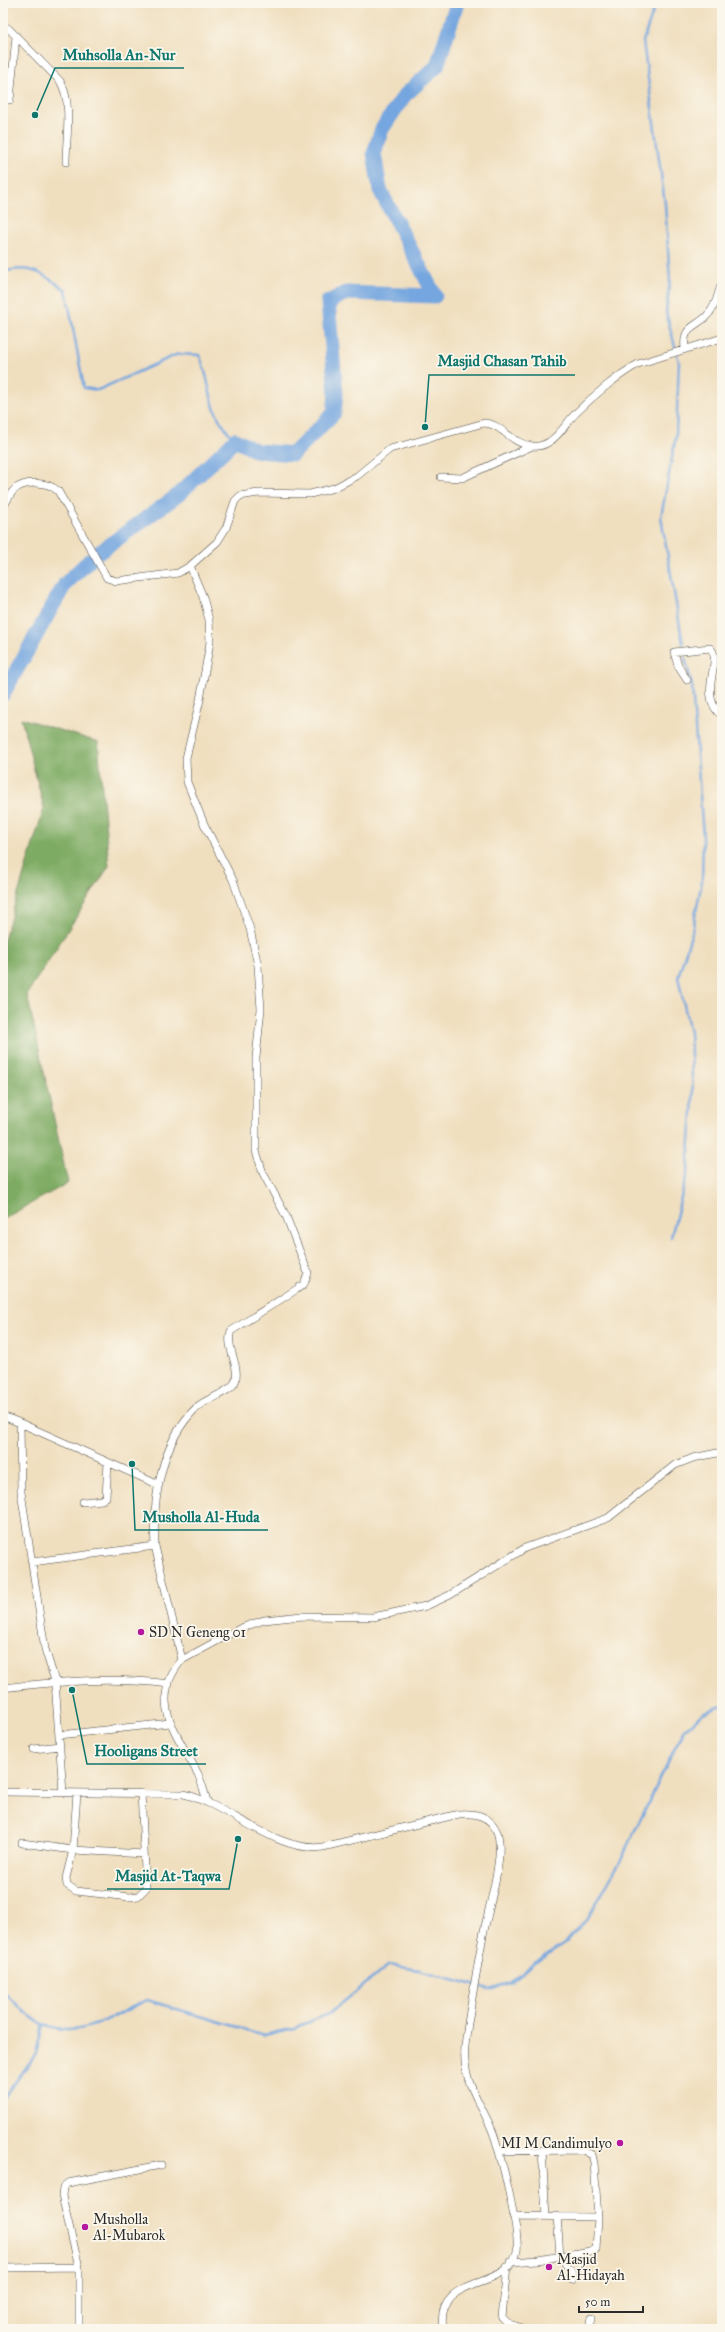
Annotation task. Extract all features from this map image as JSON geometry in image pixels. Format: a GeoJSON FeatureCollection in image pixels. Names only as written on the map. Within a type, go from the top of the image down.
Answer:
{"type":"FeatureCollection","features":[{"type":"Feature","properties":{"kind":"street"},"geometry":{"type":"LineString","coordinates":[[3,25],[60,80],[64,87],[66,92],[66,162]]}},
{"type":"Feature","properties":{"kind":"street"},"geometry":{"type":"LineString","coordinates":[[10,100],[16,36]]}},
{"type":"Feature","properties":{"kind":"street"},"geometry":{"type":"LineString","coordinates":[[682,350],[686,334],[690,328],[710,314],[722,283]]}},
{"type":"Feature","properties":{"kind":"street"},"geometry":{"type":"LineString","coordinates":[[441,477],[462,478],[532,446],[544,444],[554,438],[587,402],[626,371],[638,364],[722,338]]}},
{"type":"Feature","properties":{"kind":"street"},"geometry":{"type":"LineString","coordinates":[[3,508],[12,492],[23,485],[46,484],[55,488],[102,571],[112,580],[170,574],[190,566],[217,542],[226,528],[236,501],[243,495],[310,494],[334,488],[357,476],[390,449],[484,423],[494,425],[512,440],[532,446]]}},
{"type":"Feature","properties":{"kind":"street"},"geometry":{"type":"LineString","coordinates":[[182,1660],[155,1546],[155,1502],[171,1446],[191,1414],[211,1397],[229,1390],[234,1383],[231,1331],[304,1284],[308,1273],[286,1216],[263,1173],[256,1152],[256,1058],[261,1009],[258,966],[250,929],[233,880],[204,824],[187,782],[186,758],[200,700],[210,642],[209,620],[203,596],[190,566]]}},
{"type":"Feature","properties":{"kind":"street"},"geometry":{"type":"LineString","coordinates":[[687,680],[674,652],[710,648],[713,652],[714,660],[710,681],[711,704],[722,716]]}},
{"type":"Feature","properties":{"kind":"street"},"geometry":{"type":"LineString","coordinates":[[3,1416],[159,1485]]}},
{"type":"Feature","properties":{"kind":"street"},"geometry":{"type":"LineString","coordinates":[[20,1423],[21,1492],[45,1649],[55,1681],[63,1793]]}},
{"type":"Feature","properties":{"kind":"street"},"geometry":{"type":"LineString","coordinates":[[207,1801],[199,1775],[170,1723],[167,1698],[169,1684],[171,1674],[182,1660],[241,1628],[264,1620],[302,1616],[374,1617],[426,1606],[450,1595],[525,1548],[608,1518],[675,1465],[693,1458],[722,1452]]}},
{"type":"Feature","properties":{"kind":"street"},"geometry":{"type":"LineString","coordinates":[[83,1502],[102,1500],[106,1497],[108,1463]]}},
{"type":"Feature","properties":{"kind":"street"},"geometry":{"type":"LineString","coordinates":[[32,1562],[155,1546]]}},
{"type":"Feature","properties":{"kind":"street"},"geometry":{"type":"LineString","coordinates":[[3,1688],[55,1681],[146,1681],[169,1684]]}},
{"type":"Feature","properties":{"kind":"street"},"geometry":{"type":"LineString","coordinates":[[59,1735],[170,1723]]}},
{"type":"Feature","properties":{"kind":"street"},"geometry":{"type":"LineString","coordinates":[[34,1750],[60,1746]]}},
{"type":"Feature","properties":{"kind":"street"},"geometry":{"type":"LineString","coordinates":[[3,1792],[184,1794],[207,1801],[281,1840],[306,1848],[323,1847],[460,1814],[477,1814],[488,1819],[497,1831],[499,1851],[477,1973],[466,2045],[466,2073],[474,2095],[492,2129],[499,2151],[513,2216],[517,2251],[509,2265],[500,2274],[454,2294],[445,2307],[443,2329]]}},
{"type":"Feature","properties":{"kind":"street"},"geometry":{"type":"LineString","coordinates":[[77,1793],[73,1850],[66,1878],[69,1888],[76,1891],[130,1897],[138,1896],[145,1890],[142,1793]]}},
{"type":"Feature","properties":{"kind":"street"},"geometry":{"type":"LineString","coordinates":[[22,1843],[73,1850],[144,1854]]}},
{"type":"Feature","properties":{"kind":"street"},"geometry":{"type":"LineString","coordinates":[[542,2150],[546,2216]]}},
{"type":"Feature","properties":{"kind":"street"},"geometry":{"type":"LineString","coordinates":[[499,2151],[583,2150],[592,2155],[594,2163],[598,2217],[596,2250],[509,2265]]}},
{"type":"Feature","properties":{"kind":"street"},"geometry":{"type":"LineString","coordinates":[[79,2329],[79,2267],[62,2196],[65,2185],[161,2165]]}},
{"type":"Feature","properties":{"kind":"street"},"geometry":{"type":"LineString","coordinates":[[513,2216],[598,2217]]}},
{"type":"Feature","properties":{"kind":"street"},"geometry":{"type":"LineString","coordinates":[[557,2216],[560,2256],[572,2273],[572,2280]]}},
{"type":"Feature","properties":{"kind":"street"},"geometry":{"type":"LineString","coordinates":[[509,2265],[502,2317],[509,2324],[524,2329]]}},
{"type":"Feature","properties":{"kind":"street"},"geometry":{"type":"LineString","coordinates":[[3,2268],[79,2267]]}},
{"type":"Feature","properties":{"kind":"street"},"geometry":{"type":"LineString","coordinates":[[590,2329],[592,2318]]}},
{"type":"Feature","properties":{"kind":"green space"},"geometry":{"type":"Polygon","coordinates":[[[21,718],[98,742],[109,866],[27,994],[68,1183],[3,1219],[3,943],[44,808],[21,718]]]}},
{"type":"Feature","properties":{"kind":"waterway"},"geometry":{"type":"LineString","coordinates":[[101,551],[178,495],[235,440],[257,451],[293,454],[334,413],[336,394],[328,302],[346,293],[435,296],[380,190],[374,153],[382,129],[404,96],[437,66],[457,3]]}},
{"type":"Feature","properties":{"kind":"waterway"},"geometry":{"type":"LineString","coordinates":[[656,3],[643,41],[665,204],[670,280],[666,312],[679,362],[676,436],[661,517],[683,644]]}},
{"type":"Feature","properties":{"kind":"waterway"},"geometry":{"type":"LineString","coordinates":[[3,276],[6,271],[16,269],[31,270],[45,276],[66,290],[84,388],[98,390],[178,354],[199,355],[205,370],[214,408],[223,425],[235,440]]}},
{"type":"Feature","properties":{"kind":"waterway"},"geometry":{"type":"LineString","coordinates":[[3,694],[65,584],[90,560]]}},
{"type":"Feature","properties":{"kind":"waterway"},"geometry":{"type":"LineString","coordinates":[[671,1237],[688,1170],[693,1097],[690,1033],[678,977],[692,932],[702,881],[703,836],[692,685],[685,658]]}},
{"type":"Feature","properties":{"kind":"waterway"},"geometry":{"type":"LineString","coordinates":[[3,1992],[22,2010],[38,2022],[58,2029],[71,2030],[97,2024],[147,2000],[264,2035],[295,2028],[330,2013],[389,1965],[419,1970],[489,1989],[511,1983],[533,1964],[567,1941],[588,1918],[622,1858],[683,1731],[703,1713],[722,1706]]}},
{"type":"Feature","properties":{"kind":"waterway"},"geometry":{"type":"LineString","coordinates":[[3,2099],[36,2054],[43,2024]]}},
{"type":"Feature","properties":{"kind":"waterway"},"geometry":{"type":"LineString","coordinates":[[719,2143],[722,2138]]}},
{"type":"Feature","properties":{"kind":"place","name":"Muhsolla An-Nur"},"geometry":{"type":"Point","coordinates":[35,115]}},
{"type":"Feature","properties":{"kind":"place","name":"Masjid Chasan Tahib"},"geometry":{"type":"Point","coordinates":[425,427]}},
{"type":"Feature","properties":{"kind":"place","name":"Musholla Al-Huda"},"geometry":{"type":"Point","coordinates":[132,1464]}},
{"type":"Feature","properties":{"kind":"place","name":"SD N Geneng 01"},"geometry":{"type":"Point","coordinates":[141,1632]}},
{"type":"Feature","properties":{"kind":"place","name":"Hooligans Street"},"geometry":{"type":"Point","coordinates":[72,1690]}},
{"type":"Feature","properties":{"kind":"place","name":"Masjid At-Taqwa"},"geometry":{"type":"Point","coordinates":[238,1839]}},
{"type":"Feature","properties":{"kind":"place","name":"MI M Candimulyo"},"geometry":{"type":"Point","coordinates":[620,2143]}},
{"type":"Feature","properties":{"kind":"place","name":"Musholla Al-Mubarok"},"geometry":{"type":"Point","coordinates":[85,2227]}},
{"type":"Feature","properties":{"kind":"place","name":"Masjid Al-Hidayah"},"geometry":{"type":"Point","coordinates":[549,2267]}}]}
